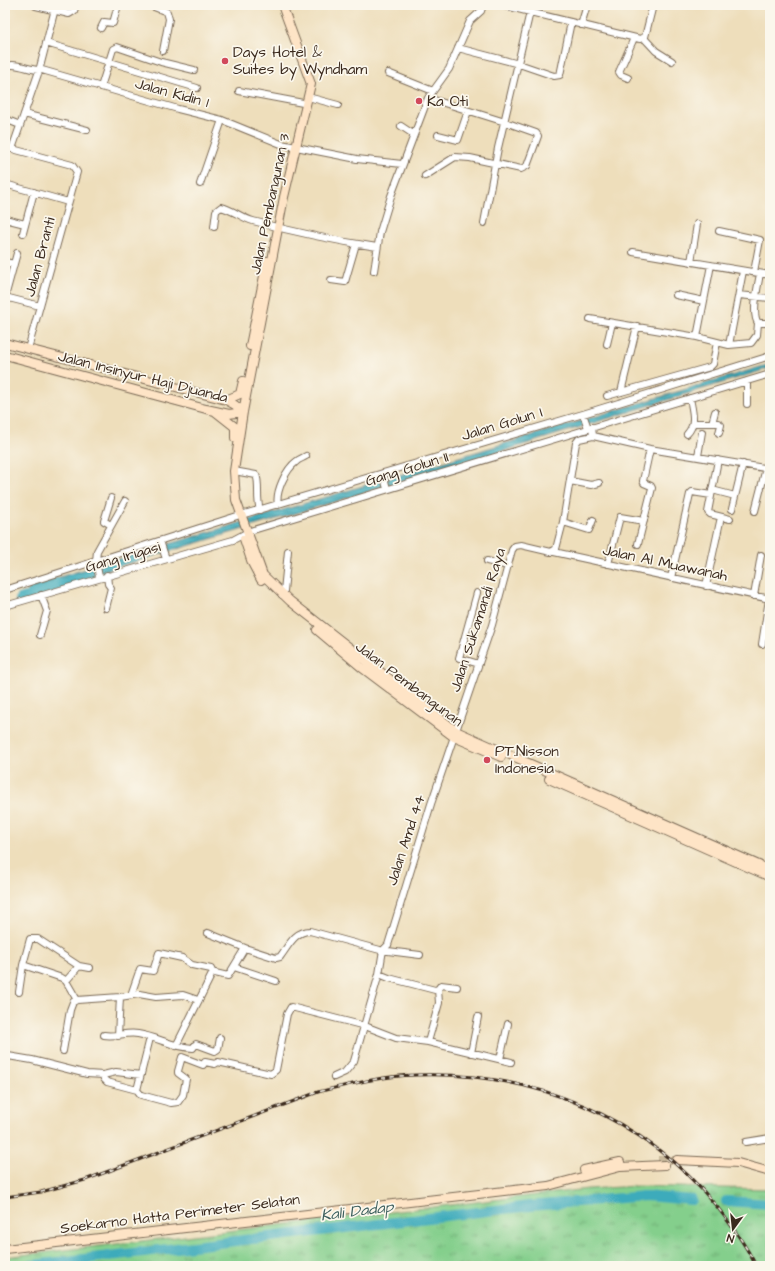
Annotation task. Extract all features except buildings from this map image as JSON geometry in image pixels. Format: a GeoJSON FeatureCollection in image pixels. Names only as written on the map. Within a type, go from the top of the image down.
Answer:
{"type":"FeatureCollection","features":[{"type":"Feature","properties":{"kind":"main road","name":"Jalan Pembangunan 3"},"geometry":{"type":"LineString","coordinates":[[276,5],[305,78],[306,100]]}},
{"type":"Feature","properties":{"kind":"main road","name":"Jalan Pembangunan 3"},"geometry":{"type":"LineString","coordinates":[[226,400],[240,394],[242,389],[294,146],[311,84],[282,5]]}},
{"type":"Feature","properties":{"kind":"main road","name":"Jalan Pembangunan 3"},"geometry":{"type":"LineString","coordinates":[[243,412],[276,227]]}},
{"type":"Feature","properties":{"kind":"main road","name":"Jalan Insinyur Haji Djuanda"},"geometry":{"type":"LineString","coordinates":[[5,343],[226,400],[243,412]]}},
{"type":"Feature","properties":{"kind":"main road","name":"Jalan Insinyur Haji Djuanda"},"geometry":{"type":"LineString","coordinates":[[5,355],[152,396],[216,412],[229,414],[243,412]]}},
{"type":"Feature","properties":{"kind":"main road"},"geometry":{"type":"LineString","coordinates":[[152,396],[150,390],[156,383]]}},
{"type":"Feature","properties":{"kind":"main road","name":"Jalan Pembangunan"},"geometry":{"type":"LineString","coordinates":[[216,412],[235,429],[235,442],[229,476],[230,491],[259,577],[269,589],[361,667],[455,734],[770,877]]}},
{"type":"Feature","properties":{"kind":"main road","name":"Jalan Pembangunan"},"geometry":{"type":"LineString","coordinates":[[240,517],[234,488],[234,471],[243,412]]}},
{"type":"Feature","properties":{"kind":"main road","name":"Jalan Pembangunan"},"geometry":{"type":"LineString","coordinates":[[245,534],[263,575],[282,595],[455,734],[770,870]]}},
{"type":"Feature","properties":{"kind":"main road","name":"Soekarno Hatta Perimeter Selatan"},"geometry":{"type":"LineString","coordinates":[[5,1249],[524,1189],[599,1166],[625,1161],[662,1162]]}},
{"type":"Feature","properties":{"kind":"main road"},"geometry":{"type":"LineString","coordinates":[[770,1172],[738,1163],[680,1163],[738,1168],[770,1178]]}},
{"type":"Feature","properties":{"kind":"street"},"geometry":{"type":"LineString","coordinates":[[36,6],[56,8],[69,14],[74,11],[76,5]]}},
{"type":"Feature","properties":{"kind":"street"},"geometry":{"type":"LineString","coordinates":[[101,28],[104,22],[113,23],[118,5]]}},
{"type":"Feature","properties":{"kind":"street"},"geometry":{"type":"LineString","coordinates":[[149,5],[167,12],[169,19],[163,51]]}},
{"type":"Feature","properties":{"kind":"street"},"geometry":{"type":"LineString","coordinates":[[374,271],[382,224],[413,134],[428,98],[449,69],[470,21],[480,11],[483,5]]}},
{"type":"Feature","properties":{"kind":"street"},"geometry":{"type":"LineString","coordinates":[[501,5],[634,38],[644,38],[656,51],[672,61]]}},
{"type":"Feature","properties":{"kind":"street"},"geometry":{"type":"LineString","coordinates":[[581,25],[587,5]]}},
{"type":"Feature","properties":{"kind":"street"},"geometry":{"type":"LineString","coordinates":[[644,38],[653,5]]}},
{"type":"Feature","properties":{"kind":"street"},"geometry":{"type":"LineString","coordinates":[[5,147],[12,149],[38,71],[56,8]]}},
{"type":"Feature","properties":{"kind":"street"},"geometry":{"type":"LineString","coordinates":[[484,223],[494,164],[530,12]]}},
{"type":"Feature","properties":{"kind":"street"},"geometry":{"type":"LineString","coordinates":[[458,48],[518,64],[554,76],[560,75],[571,22]]}},
{"type":"Feature","properties":{"kind":"street"},"geometry":{"type":"LineString","coordinates":[[628,78],[620,75],[619,72],[634,38]]}},
{"type":"Feature","properties":{"kind":"street"},"geometry":{"type":"LineString","coordinates":[[46,44],[110,61],[197,88]]}},
{"type":"Feature","properties":{"kind":"street"},"geometry":{"type":"LineString","coordinates":[[101,87],[113,49],[117,47],[161,62],[194,70]]}},
{"type":"Feature","properties":{"kind":"street","name":"Jalan Kidin 1"},"geometry":{"type":"LineString","coordinates":[[5,67],[14,65],[222,120],[281,144],[357,159],[402,164]]}},
{"type":"Feature","properties":{"kind":"street"},"geometry":{"type":"LineString","coordinates":[[388,73],[433,91]]}},
{"type":"Feature","properties":{"kind":"street"},"geometry":{"type":"LineString","coordinates":[[239,91],[338,105]]}},
{"type":"Feature","properties":{"kind":"street"},"geometry":{"type":"LineString","coordinates":[[425,176],[455,157],[470,158],[521,169],[527,166],[538,136],[505,122],[428,98]]}},
{"type":"Feature","properties":{"kind":"street"},"geometry":{"type":"LineString","coordinates":[[438,135],[458,140],[468,111]]}},
{"type":"Feature","properties":{"kind":"street"},"geometry":{"type":"LineString","coordinates":[[24,114],[87,130]]}},
{"type":"Feature","properties":{"kind":"street"},"geometry":{"type":"LineString","coordinates":[[5,119],[20,125]]}},
{"type":"Feature","properties":{"kind":"street"},"geometry":{"type":"LineString","coordinates":[[200,184],[222,120]]}},
{"type":"Feature","properties":{"kind":"street"},"geometry":{"type":"LineString","coordinates":[[401,126],[413,134]]}},
{"type":"Feature","properties":{"kind":"street","name":"Jalan Branti"},"geometry":{"type":"LineString","coordinates":[[12,149],[72,166],[77,172],[28,349]]}},
{"type":"Feature","properties":{"kind":"street"},"geometry":{"type":"LineString","coordinates":[[5,184],[68,202]]}},
{"type":"Feature","properties":{"kind":"street"},"geometry":{"type":"LineString","coordinates":[[22,233],[34,192]]}},
{"type":"Feature","properties":{"kind":"street"},"geometry":{"type":"LineString","coordinates":[[214,227],[216,211],[221,207],[231,209],[250,220],[276,227],[308,235],[377,248]]}},
{"type":"Feature","properties":{"kind":"street"},"geometry":{"type":"LineString","coordinates":[[5,219],[25,224]]}},
{"type":"Feature","properties":{"kind":"street"},"geometry":{"type":"LineString","coordinates":[[691,262],[697,224]]}},
{"type":"Feature","properties":{"kind":"street"},"geometry":{"type":"LineString","coordinates":[[590,319],[697,337],[730,345],[751,343],[756,335],[758,323],[756,320],[756,296],[760,240],[720,231]]}},
{"type":"Feature","properties":{"kind":"street"},"geometry":{"type":"LineString","coordinates":[[331,280],[345,282],[356,244]]}},
{"type":"Feature","properties":{"kind":"street"},"geometry":{"type":"LineString","coordinates":[[633,252],[770,275]]}},
{"type":"Feature","properties":{"kind":"street"},"geometry":{"type":"LineString","coordinates":[[17,253],[5,297],[40,306]]}},
{"type":"Feature","properties":{"kind":"street"},"geometry":{"type":"LineString","coordinates":[[5,262],[14,264]]}},
{"type":"Feature","properties":{"kind":"street"},"geometry":{"type":"LineString","coordinates":[[697,337],[711,265]]}},
{"type":"Feature","properties":{"kind":"street"},"geometry":{"type":"LineString","coordinates":[[730,345],[743,271]]}},
{"type":"Feature","properties":{"kind":"street"},"geometry":{"type":"LineString","coordinates":[[676,295],[704,301]]}},
{"type":"Feature","properties":{"kind":"street"},"geometry":{"type":"LineString","coordinates":[[739,295],[770,298]]}},
{"type":"Feature","properties":{"kind":"street"},"geometry":{"type":"LineString","coordinates":[[607,344],[612,322]]}},
{"type":"Feature","properties":{"kind":"street"},"geometry":{"type":"LineString","coordinates":[[758,323],[770,323]]}},
{"type":"Feature","properties":{"kind":"street"},"geometry":{"type":"LineString","coordinates":[[621,392],[637,326]]}},
{"type":"Feature","properties":{"kind":"street"},"geometry":{"type":"LineString","coordinates":[[607,396],[710,367],[713,364],[717,342]]}},
{"type":"Feature","properties":{"kind":"street","name":"Jalan Golun I"},"geometry":{"type":"LineString","coordinates":[[5,590],[161,543],[260,510],[383,476],[584,415],[770,356]]}},
{"type":"Feature","properties":{"kind":"street","name":"Gang Golun II"},"geometry":{"type":"LineString","coordinates":[[245,534],[250,531],[387,488],[770,374]]}},
{"type":"Feature","properties":{"kind":"street"},"geometry":{"type":"LineString","coordinates":[[747,381],[747,404]]}},
{"type":"Feature","properties":{"kind":"street"},"geometry":{"type":"LineString","coordinates":[[687,434],[691,430],[693,423],[690,398]]}},
{"type":"Feature","properties":{"kind":"street"},"geometry":{"type":"LineString","coordinates":[[712,423],[715,412]]}},
{"type":"Feature","properties":{"kind":"street"},"geometry":{"type":"LineString","coordinates":[[584,415],[593,436]]}},
{"type":"Feature","properties":{"kind":"street"},"geometry":{"type":"LineString","coordinates":[[693,423],[712,423],[721,425],[719,433]]}},
{"type":"Feature","properties":{"kind":"street"},"geometry":{"type":"LineString","coordinates":[[574,432],[579,439]]}},
{"type":"Feature","properties":{"kind":"street"},"geometry":{"type":"LineString","coordinates":[[698,456],[702,432]]}},
{"type":"Feature","properties":{"kind":"street"},"geometry":{"type":"LineString","coordinates":[[554,552],[563,522],[576,443],[579,439],[593,436],[650,449],[768,468],[755,511]]}},
{"type":"Feature","properties":{"kind":"street"},"geometry":{"type":"LineString","coordinates":[[638,544],[652,488],[643,481],[650,449]]}},
{"type":"Feature","properties":{"kind":"street"},"geometry":{"type":"LineString","coordinates":[[278,505],[276,497],[288,471],[297,461],[306,456]]}},
{"type":"Feature","properties":{"kind":"street"},"geometry":{"type":"LineString","coordinates":[[718,460],[709,513],[730,519]]}},
{"type":"Feature","properties":{"kind":"street"},"geometry":{"type":"LineString","coordinates":[[732,509],[744,464]]}},
{"type":"Feature","properties":{"kind":"street"},"geometry":{"type":"LineString","coordinates":[[234,471],[256,475],[258,479],[257,502],[260,510]]}},
{"type":"Feature","properties":{"kind":"street"},"geometry":{"type":"LineString","coordinates":[[383,476],[387,488]]}},
{"type":"Feature","properties":{"kind":"street"},"geometry":{"type":"LineString","coordinates":[[570,481],[591,485],[599,483]]}},
{"type":"Feature","properties":{"kind":"street"},"geometry":{"type":"LineString","coordinates":[[671,578],[690,494],[692,492],[735,496]]}},
{"type":"Feature","properties":{"kind":"street"},"geometry":{"type":"LineString","coordinates":[[111,498],[104,521],[111,525]]}},
{"type":"Feature","properties":{"kind":"street"},"geometry":{"type":"LineString","coordinates":[[99,575],[96,563],[97,551],[125,501]]}},
{"type":"Feature","properties":{"kind":"street"},"geometry":{"type":"LineString","coordinates":[[706,586],[721,517]]}},
{"type":"Feature","properties":{"kind":"street"},"geometry":{"type":"LineString","coordinates":[[608,564],[620,518],[644,521]]}},
{"type":"Feature","properties":{"kind":"street"},"geometry":{"type":"LineString","coordinates":[[563,522],[589,530],[593,520]]}},
{"type":"Feature","properties":{"kind":"street","name":"Gang Irigasi"},"geometry":{"type":"LineString","coordinates":[[5,606],[99,575],[107,575],[165,556],[245,534]]}},
{"type":"Feature","properties":{"kind":"street"},"geometry":{"type":"LineString","coordinates":[[161,543],[165,556]]}},
{"type":"Feature","properties":{"kind":"street","name":"Jalan Sukamandi Raya"},"geometry":{"type":"LineString","coordinates":[[455,734],[492,625],[512,550],[515,546],[521,545],[554,552]]}},
{"type":"Feature","properties":{"kind":"street"},"geometry":{"type":"LineString","coordinates":[[282,595],[284,591],[288,551]]}},
{"type":"Feature","properties":{"kind":"street","name":"Jalan Al Muawanah"},"geometry":{"type":"LineString","coordinates":[[554,552],[770,599]]}},
{"type":"Feature","properties":{"kind":"street"},"geometry":{"type":"LineString","coordinates":[[754,596],[761,555]]}},
{"type":"Feature","properties":{"kind":"street"},"geometry":{"type":"LineString","coordinates":[[486,561],[508,566]]}},
{"type":"Feature","properties":{"kind":"street"},"geometry":{"type":"LineString","coordinates":[[106,608],[111,588],[108,584],[107,575]]}},
{"type":"Feature","properties":{"kind":"street"},"geometry":{"type":"LineString","coordinates":[[477,593],[459,658],[479,664]]}},
{"type":"Feature","properties":{"kind":"street"},"geometry":{"type":"LineString","coordinates":[[40,635],[47,611],[41,595]]}},
{"type":"Feature","properties":{"kind":"street"},"geometry":{"type":"LineString","coordinates":[[762,644],[770,599]]}},
{"type":"Feature","properties":{"kind":"street","name":"Jalan Amd 44"},"geometry":{"type":"LineString","coordinates":[[334,1077],[345,1072],[354,1061],[380,974],[383,950],[388,946],[408,875],[455,734]]}},
{"type":"Feature","properties":{"kind":"street"},"geometry":{"type":"LineString","coordinates":[[208,933],[276,958],[280,957],[302,931],[310,931],[383,950],[420,955]]}},
{"type":"Feature","properties":{"kind":"street"},"geometry":{"type":"LineString","coordinates":[[19,992],[23,965],[29,941],[34,938],[79,966],[90,968]]}},
{"type":"Feature","properties":{"kind":"street"},"geometry":{"type":"LineString","coordinates":[[131,995],[140,969],[153,971],[159,953],[182,958],[192,964],[211,969],[214,973],[228,976],[246,948]]}},
{"type":"Feature","properties":{"kind":"street"},"geometry":{"type":"LineString","coordinates":[[23,965],[56,975],[66,981],[78,1000]]}},
{"type":"Feature","properties":{"kind":"street"},"geometry":{"type":"LineString","coordinates":[[66,981],[79,966]]}},
{"type":"Feature","properties":{"kind":"street"},"geometry":{"type":"LineString","coordinates":[[234,967],[276,981]]}},
{"type":"Feature","properties":{"kind":"street"},"geometry":{"type":"LineString","coordinates":[[176,1046],[198,1000],[214,973]]}},
{"type":"Feature","properties":{"kind":"street"},"geometry":{"type":"LineString","coordinates":[[380,974],[389,978],[435,990],[441,985],[457,987]]}},
{"type":"Feature","properties":{"kind":"street"},"geometry":{"type":"LineString","coordinates":[[428,1042],[439,1003],[438,989]]}},
{"type":"Feature","properties":{"kind":"street"},"geometry":{"type":"LineString","coordinates":[[63,1051],[70,1010],[73,1002],[78,1000],[131,995],[156,997],[183,995],[198,1000]]}},
{"type":"Feature","properties":{"kind":"street"},"geometry":{"type":"LineString","coordinates":[[118,1036],[120,997]]}},
{"type":"Feature","properties":{"kind":"street"},"geometry":{"type":"LineString","coordinates":[[103,1075],[107,1082],[137,1090],[141,1095],[171,1103],[178,1102],[183,1095],[186,1079],[178,1073],[182,1057],[203,1065],[205,1062],[214,1064],[218,1062],[228,1062],[271,1074],[274,1073],[276,1070],[287,1014],[291,1007],[365,1026],[396,1038],[428,1042],[511,1062]]}},
{"type":"Feature","properties":{"kind":"street"},"geometry":{"type":"LineString","coordinates":[[471,1053],[478,1017]]}},
{"type":"Feature","properties":{"kind":"street"},"geometry":{"type":"LineString","coordinates":[[500,1059],[508,1024]]}},
{"type":"Feature","properties":{"kind":"street"},"geometry":{"type":"LineString","coordinates":[[104,1035],[118,1036],[126,1033],[140,1034],[176,1046],[193,1048],[196,1044],[215,1051],[218,1049],[220,1038]]}},
{"type":"Feature","properties":{"kind":"street"},"geometry":{"type":"LineString","coordinates":[[137,1090],[150,1038]]}},
{"type":"Feature","properties":{"kind":"street"},"geometry":{"type":"LineString","coordinates":[[8,1056],[32,1060],[87,1074],[103,1075],[116,1072],[141,1075]]}},
{"type":"Feature","properties":{"kind":"street"},"geometry":{"type":"LineString","coordinates":[[746,1142],[770,1138]]}},
{"type":"Feature","properties":{"kind":"green space"},"geometry":{"type":"Polygon","coordinates":[[[636,1186],[770,1189],[770,1266],[5,1266],[5,1257],[588,1189],[636,1186]]]}},
{"type":"Feature","properties":{"kind":"water"},"geometry":{"type":"Polygon","coordinates":[[[770,364],[770,368],[507,450],[24,595],[32,585],[770,364]]]}},
{"type":"Feature","properties":{"kind":"waterway"},"geometry":{"type":"LineString","coordinates":[[20,599],[101,571]]}},
{"type":"Feature","properties":{"kind":"waterway","name":"Kali Dadap"},"geometry":{"type":"LineString","coordinates":[[25,1266],[530,1206],[645,1196],[692,1200]]}},
{"type":"Feature","properties":{"kind":"waterway","name":"Kali Dadap"},"geometry":{"type":"LineString","coordinates":[[726,1201],[770,1204]]}},
{"type":"Feature","properties":{"kind":"tunnel"},"geometry":{"type":"LineString","coordinates":[[658,1160],[677,1160]]}},
{"type":"Feature","properties":{"kind":"railway"},"geometry":{"type":"LineString","coordinates":[[5,1197],[41,1192],[85,1180],[318,1092],[354,1083],[391,1077],[416,1075],[460,1076],[502,1081],[544,1091],[583,1106],[621,1124],[656,1148],[688,1176],[718,1208],[743,1243],[756,1266]]}},
{"type":"Feature","properties":{"kind":"place","name":"Days Hotel & Suites by Wyndham"},"geometry":{"type":"Point","coordinates":[225,61]}},
{"type":"Feature","properties":{"kind":"place","name":"Ka Oti"},"geometry":{"type":"Point","coordinates":[419,101]}},
{"type":"Feature","properties":{"kind":"place","name":"PT.Nisson Indonesia"},"geometry":{"type":"Point","coordinates":[487,760]}}]}
